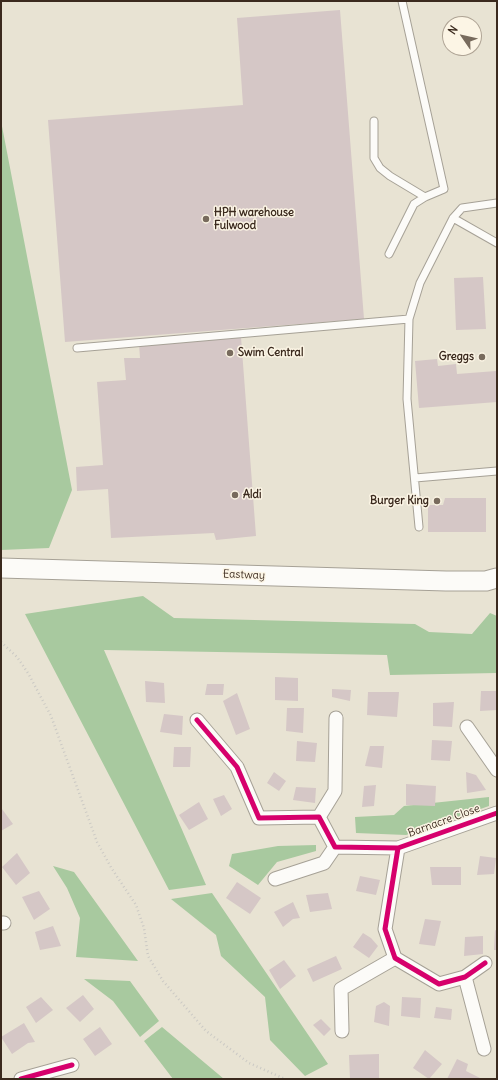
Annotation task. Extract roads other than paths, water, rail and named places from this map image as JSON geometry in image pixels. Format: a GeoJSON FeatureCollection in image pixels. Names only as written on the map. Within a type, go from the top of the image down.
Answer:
{"type":"FeatureCollection","features":[{"type":"Feature","properties":{"kind":"main road","name":"Eastway"},"geometry":{"type":"LineString","coordinates":[[1,568],[493,581]]}},
{"type":"Feature","properties":{"kind":"street"},"geometry":{"type":"LineString","coordinates":[[319,817],[336,791],[336,718]]}},
{"type":"Feature","properties":{"kind":"street"},"geometry":{"type":"LineString","coordinates":[[197,720],[237,767],[259,818],[319,817]]}},
{"type":"Feature","properties":{"kind":"street"},"geometry":{"type":"LineString","coordinates":[[467,727],[497,770]]}},
{"type":"Feature","properties":{"kind":"street","name":"Barnacre Close"},"geometry":{"type":"LineString","coordinates":[[335,847],[398,848],[497,813]]}},
{"type":"Feature","properties":{"kind":"street"},"geometry":{"type":"LineString","coordinates":[[275,879],[324,863],[335,847],[319,817]]}},
{"type":"Feature","properties":{"kind":"street","name":"Barnacre Close"},"geometry":{"type":"LineString","coordinates":[[395,958],[385,929],[398,848]]}},
{"type":"Feature","properties":{"kind":"street"},"geometry":{"type":"LineString","coordinates":[[342,1031],[341,989],[395,958],[439,984],[465,978],[486,963]]}},
{"type":"Feature","properties":{"kind":"street"},"geometry":{"type":"LineString","coordinates":[[465,978],[484,1049]]}},
{"type":"Feature","properties":{"kind":"street"},"geometry":{"type":"LineString","coordinates":[[21,1079],[72,1065]]}},
{"type":"Feature","properties":{"kind":"lane"},"geometry":{"type":"LineString","coordinates":[[389,254],[414,204],[425,197],[444,189],[402,1]]}},
{"type":"Feature","properties":{"kind":"lane"},"geometry":{"type":"LineString","coordinates":[[374,121],[374,158],[380,168],[390,176],[425,197]]}},
{"type":"Feature","properties":{"kind":"lane"},"geometry":{"type":"LineString","coordinates":[[419,527],[407,399],[409,319],[420,283],[453,218],[462,208],[497,203]]}},
{"type":"Feature","properties":{"kind":"lane"},"geometry":{"type":"LineString","coordinates":[[453,218],[497,243]]}},
{"type":"Feature","properties":{"kind":"lane"},"geometry":{"type":"LineString","coordinates":[[77,348],[409,319]]}},
{"type":"Feature","properties":{"kind":"lane"},"geometry":{"type":"LineString","coordinates":[[415,478],[497,471]]}},
{"type":"Feature","properties":{"kind":"place","name":"HPH warehouse Fulwood"},"geometry":{"type":"Point","coordinates":[206,219]}},
{"type":"Feature","properties":{"kind":"place","name":"Swim Central"},"geometry":{"type":"Point","coordinates":[230,353]}},
{"type":"Feature","properties":{"kind":"place","name":"Greggs"},"geometry":{"type":"Point","coordinates":[482,357]}},
{"type":"Feature","properties":{"kind":"place","name":"Aldi"},"geometry":{"type":"Point","coordinates":[235,495]}},
{"type":"Feature","properties":{"kind":"place","name":"Burger King"},"geometry":{"type":"Point","coordinates":[437,501]}}]}
